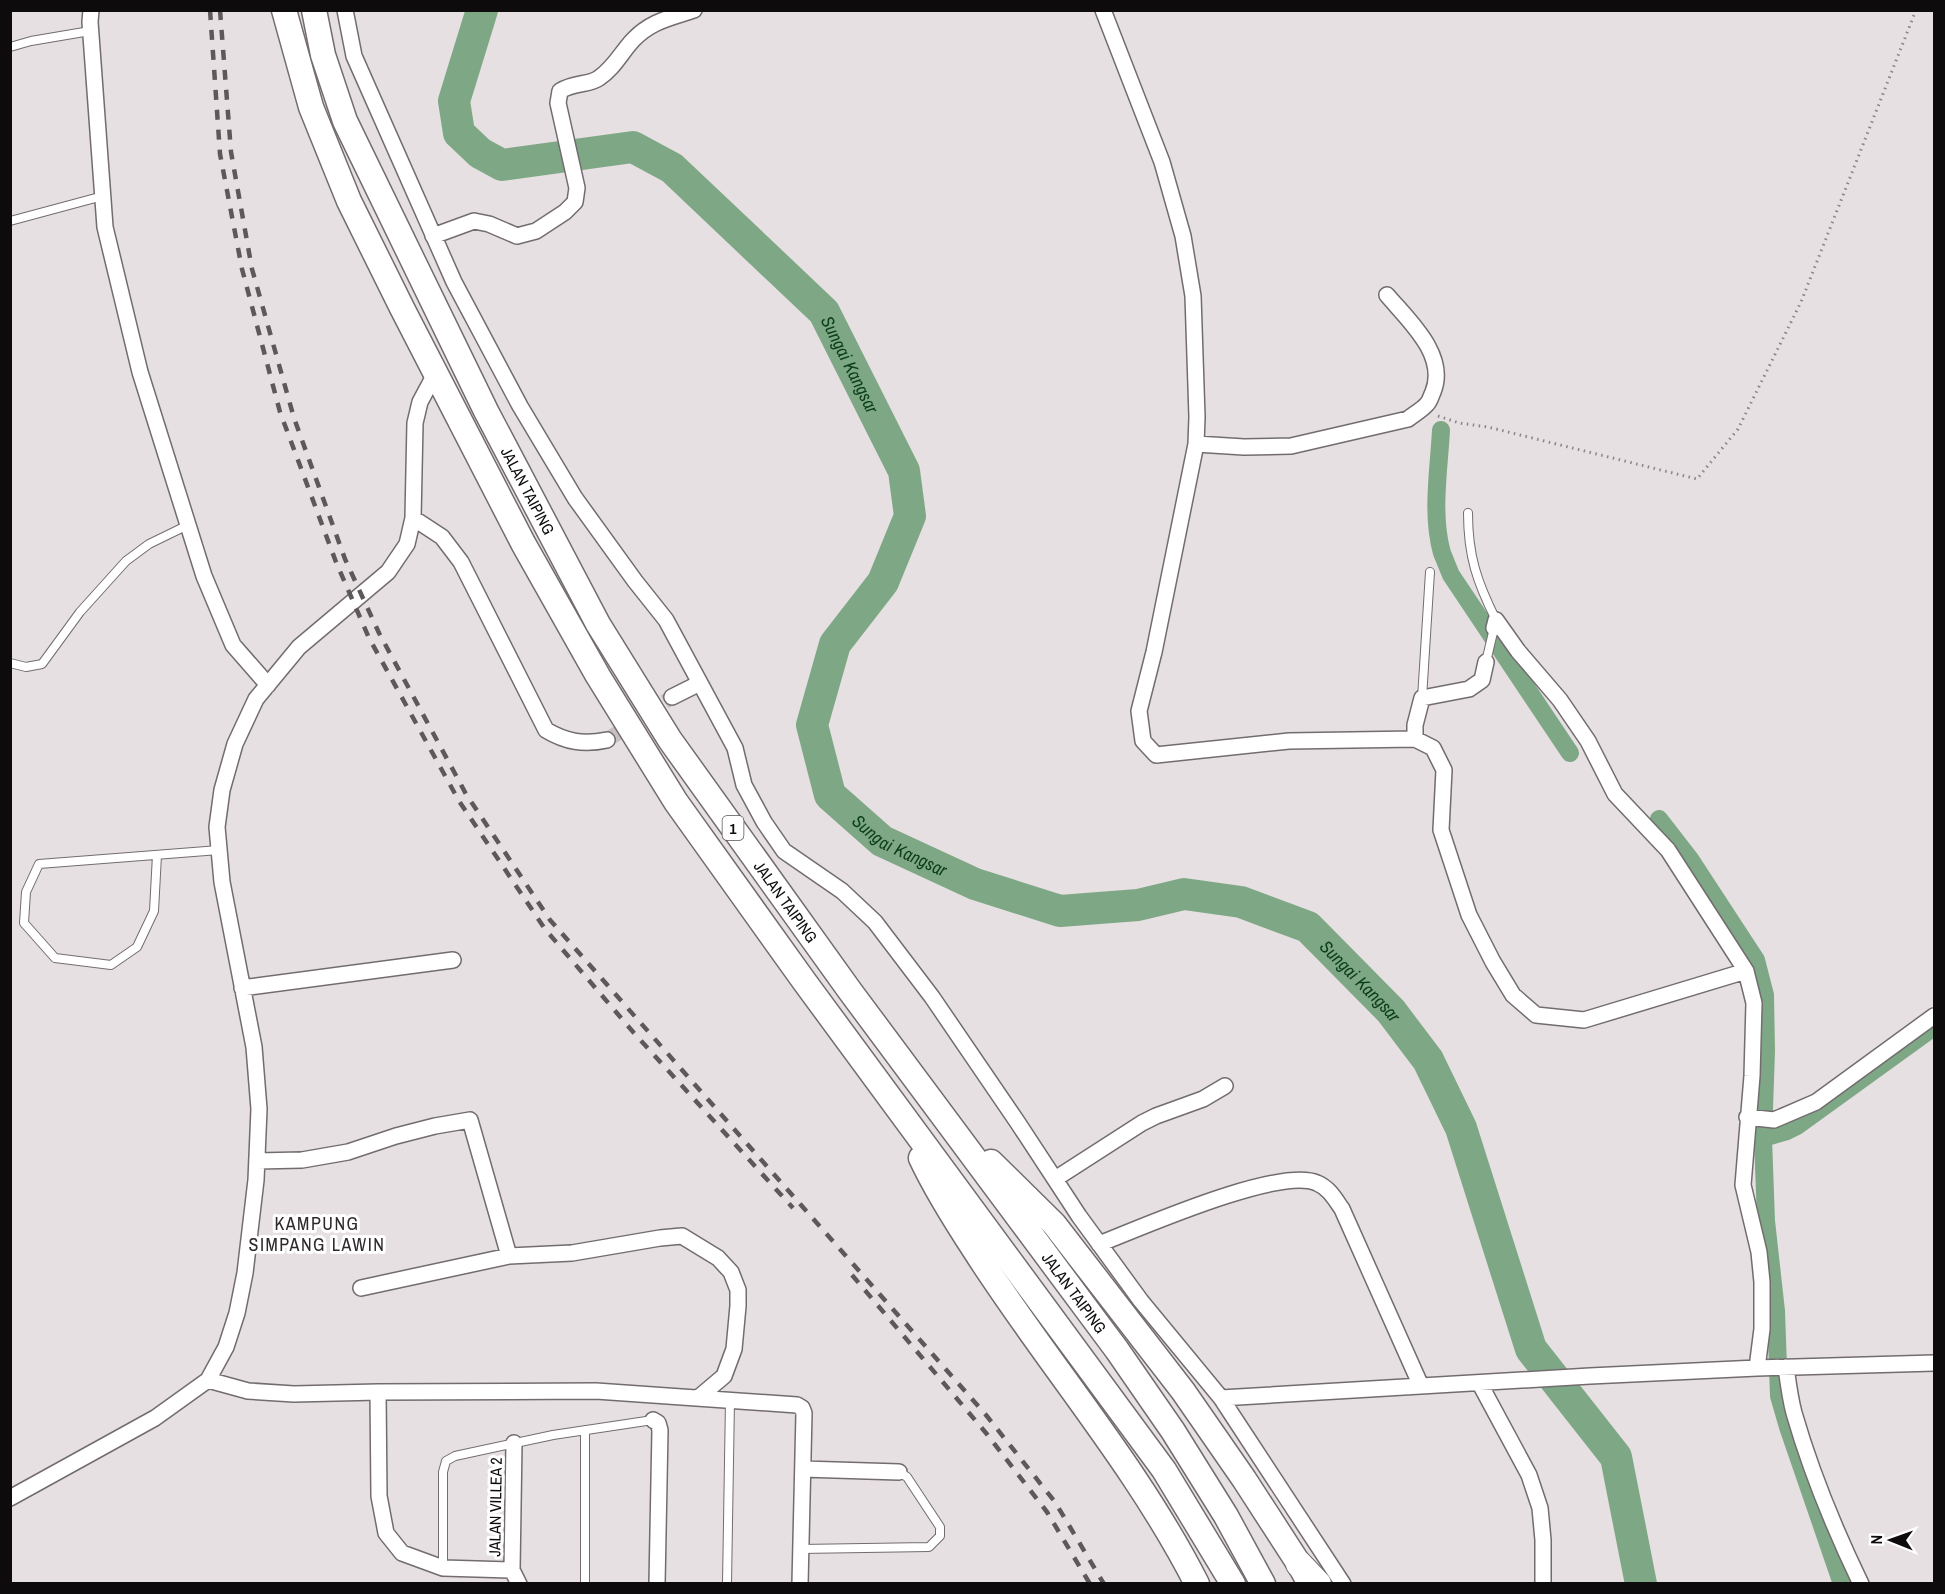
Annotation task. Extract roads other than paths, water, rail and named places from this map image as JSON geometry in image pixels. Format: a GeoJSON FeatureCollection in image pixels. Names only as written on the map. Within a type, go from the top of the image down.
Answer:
{"type":"FeatureCollection","features":[{"type":"Feature","properties":{"kind":"highway","name":"JALAN TAIPING"},"geometry":{"type":"LineString","coordinates":[[284,10],[310,107],[355,211],[435,374],[523,543],[586,656],[670,792],[804,981],[1164,1470],[1233,1584]]}},
{"type":"Feature","properties":{"kind":"highway","name":"JALAN TAIPING"},"geometry":{"type":"LineString","coordinates":[[314,10],[322,56],[345,121],[486,411],[598,624],[670,740],[850,990],[1117,1350],[1173,1431],[1226,1516],[1263,1584]]}},
{"type":"Feature","properties":{"kind":"highway"},"geometry":{"type":"LineString","coordinates":[[900,1111],[922,1161],[952,1214],[1008,1303],[1107,1436],[1183,1556],[1197,1584]]}},
{"type":"Feature","properties":{"kind":"highway"},"geometry":{"type":"LineString","coordinates":[[957,1133],[1006,1176],[1054,1224],[1183,1391],[1244,1479],[1304,1574],[1318,1584]]}},
{"type":"Feature","properties":{"kind":"street"},"geometry":{"type":"LineString","coordinates":[[91,10],[90,30],[105,227],[140,372],[204,576],[233,645],[268,685]]}},
{"type":"Feature","properties":{"kind":"street"},"geometry":{"type":"LineString","coordinates":[[345,10],[354,56],[454,282],[520,406],[575,498],[666,620],[735,748],[744,785],[764,822],[784,851],[843,891],[875,922],[932,997],[1099,1244],[1141,1301],[1221,1398],[1343,1584]]}},
{"type":"Feature","properties":{"kind":"street"},"geometry":{"type":"LineString","coordinates":[[433,236],[474,220],[517,236],[536,231],[565,212],[575,202],[577,188],[558,103],[560,91],[570,85],[597,80],[617,62],[632,40],[653,23],[694,10]]}},
{"type":"Feature","properties":{"kind":"street"},"geometry":{"type":"LineString","coordinates":[[1103,10],[1162,162],[1183,236],[1193,296],[1196,444],[1155,652],[1139,711],[1143,741],[1156,755],[1289,741],[1415,739],[1434,748],[1444,770],[1441,830],[1468,915],[1513,995],[1536,1015],[1584,1020],[1746,972]]}},
{"type":"Feature","properties":{"kind":"street"},"geometry":{"type":"LineString","coordinates":[[1196,444],[1291,447],[1408,419],[1419,411],[1428,403],[1436,386],[1436,364],[1424,339],[1387,295]]}},
{"type":"Feature","properties":{"kind":"street"},"geometry":{"type":"LineString","coordinates":[[10,1498],[154,1418],[208,1380],[226,1347],[237,1313],[245,1273],[257,1161],[259,1109],[254,1047],[222,882],[217,827],[222,790],[235,744],[256,699],[298,647],[388,572],[407,544],[413,518],[415,423],[420,402],[435,374]]}},
{"type":"Feature","properties":{"kind":"street"},"geometry":{"type":"LineString","coordinates":[[413,518],[442,537],[461,562],[546,730],[573,742],[590,744],[607,741]]}},
{"type":"Feature","properties":{"kind":"street"},"geometry":{"type":"LineString","coordinates":[[1495,624],[1560,700],[1587,741],[1616,794],[1668,850],[1746,972],[1754,1003],[1751,1117],[1743,1185],[1759,1252],[1762,1282],[1762,1369]]}},
{"type":"Feature","properties":{"kind":"street"},"geometry":{"type":"LineString","coordinates":[[1415,739],[1415,725],[1422,698],[1468,689],[1482,680],[1486,662]]}},
{"type":"Feature","properties":{"kind":"street"},"geometry":{"type":"LineString","coordinates":[[672,697],[700,683]]}},
{"type":"Feature","properties":{"kind":"street"},"geometry":{"type":"LineString","coordinates":[[242,988],[453,960]]}},
{"type":"Feature","properties":{"kind":"street"},"geometry":{"type":"LineString","coordinates":[[1751,1117],[1774,1120],[1816,1102],[1935,1016]]}},
{"type":"Feature","properties":{"kind":"street"},"geometry":{"type":"LineString","coordinates":[[1055,1179],[1142,1123],[1203,1099],[1225,1086]]}},
{"type":"Feature","properties":{"kind":"street"},"geometry":{"type":"LineString","coordinates":[[257,1161],[302,1160],[348,1152],[396,1136],[470,1120],[509,1256]]}},
{"type":"Feature","properties":{"kind":"street"},"geometry":{"type":"LineString","coordinates":[[1099,1244],[1230,1194],[1278,1182],[1301,1180],[1315,1182],[1329,1190],[1342,1209],[1421,1386]]}},
{"type":"Feature","properties":{"kind":"street"},"geometry":{"type":"LineString","coordinates":[[361,1288],[509,1256],[572,1253],[682,1236],[718,1258],[731,1272],[738,1290],[734,1349],[724,1376],[698,1398]]}},
{"type":"Feature","properties":{"kind":"street"},"geometry":{"type":"LineString","coordinates":[[1221,1398],[1590,1376],[1935,1363]]}},
{"type":"Feature","properties":{"kind":"street"},"geometry":{"type":"LineString","coordinates":[[1786,1368],[1793,1410],[1808,1455],[1836,1532],[1861,1584]]}},
{"type":"Feature","properties":{"kind":"street"},"geometry":{"type":"LineString","coordinates":[[208,1380],[248,1391],[294,1394],[596,1391],[797,1405],[804,1413],[800,1584]]}},
{"type":"Feature","properties":{"kind":"street"},"geometry":{"type":"LineString","coordinates":[[1486,1384],[1529,1475],[1540,1508],[1544,1584]]}},
{"type":"Feature","properties":{"kind":"street"},"geometry":{"type":"LineString","coordinates":[[378,1392],[379,1496],[386,1533],[402,1553],[444,1568],[516,1577]]}},
{"type":"Feature","properties":{"kind":"street"},"geometry":{"type":"LineString","coordinates":[[653,1420],[658,1423],[660,1430],[657,1584]]}},
{"type":"Feature","properties":{"kind":"street","name":"JALAN VILLEA 2"},"geometry":{"type":"LineString","coordinates":[[514,1443],[516,1577]]}},
{"type":"Feature","properties":{"kind":"street"},"geometry":{"type":"LineString","coordinates":[[803,1470],[899,1472]]}},
{"type":"Feature","properties":{"kind":"lane"},"geometry":{"type":"LineString","coordinates":[[10,47],[90,30]]}},
{"type":"Feature","properties":{"kind":"lane"},"geometry":{"type":"LineString","coordinates":[[10,220],[102,196]]}},
{"type":"Feature","properties":{"kind":"lane"},"geometry":{"type":"LineString","coordinates":[[1468,513],[1472,564],[1495,624],[1486,662]]}},
{"type":"Feature","properties":{"kind":"lane"},"geometry":{"type":"LineString","coordinates":[[10,663],[26,667],[42,664],[80,612],[126,561],[149,544],[188,525]]}},
{"type":"Feature","properties":{"kind":"lane"},"geometry":{"type":"LineString","coordinates":[[1422,698],[1430,572]]}},
{"type":"Feature","properties":{"kind":"lane"},"geometry":{"type":"LineString","coordinates":[[157,855],[154,911],[137,946],[111,965],[55,958],[24,922],[26,892],[39,864],[219,850]]}},
{"type":"Feature","properties":{"kind":"lane"},"geometry":{"type":"LineString","coordinates":[[727,1584],[730,1400]]}},
{"type":"Feature","properties":{"kind":"lane"},"geometry":{"type":"LineString","coordinates":[[444,1568],[443,1472],[446,1461],[455,1456],[514,1443],[653,1420]]}},
{"type":"Feature","properties":{"kind":"lane"},"geometry":{"type":"LineString","coordinates":[[585,1430],[585,1584]]}},
{"type":"Feature","properties":{"kind":"lane"},"geometry":{"type":"LineString","coordinates":[[800,1549],[929,1547],[940,1536],[940,1527],[907,1477],[899,1472]]}},
{"type":"Feature","properties":{"kind":"waterway","name":"Sungai Kangsar"},"geometry":{"type":"LineString","coordinates":[[482,10],[454,101],[459,133],[480,153],[502,165],[633,147],[672,168],[824,312],[904,471],[910,516],[883,582],[835,644],[812,725],[830,795],[882,841],[975,884],[1060,911],[1138,905],[1184,894],[1241,902],[1308,927],[1391,1011],[1428,1060],[1461,1128],[1531,1349],[1616,1457],[1641,1584]]}},
{"type":"Feature","properties":{"kind":"waterway"},"geometry":{"type":"LineString","coordinates":[[1441,430],[1436,507],[1442,553],[1451,575],[1570,753]]}},
{"type":"Feature","properties":{"kind":"waterway"},"geometry":{"type":"LineString","coordinates":[[1659,819],[1690,859],[1756,960],[1765,995],[1763,1138],[1766,1221],[1776,1311],[1779,1396],[1842,1584]]}},
{"type":"Feature","properties":{"kind":"waterway"},"geometry":{"type":"LineString","coordinates":[[1763,1138],[1797,1126],[1934,1027]]}},
{"type":"Feature","properties":{"kind":"tunnel"},"geometry":{"type":"LineString","coordinates":[[607,740],[672,697]]}},
{"type":"Feature","properties":{"kind":"railway"},"geometry":{"type":"LineString","coordinates":[[210,10],[220,154],[242,269],[280,412],[336,562],[369,638],[459,801],[545,929],[634,1033],[793,1208]]}},
{"type":"Feature","properties":{"kind":"railway"},"geometry":{"type":"LineString","coordinates":[[220,10],[231,152],[252,269],[294,418],[345,559],[379,633],[466,794],[550,920],[986,1415],[1055,1502],[1104,1584]]}},
{"type":"Feature","properties":{"kind":"railway"},"geometry":{"type":"LineString","coordinates":[[852,1275],[986,1433],[1047,1512],[1090,1584]]}},
{"type":"Feature","properties":{"kind":"district","name":"KAMPUNG SIMPANG LAWIN"},"geometry":{"type":"Point","coordinates":[317,1233]}}]}
